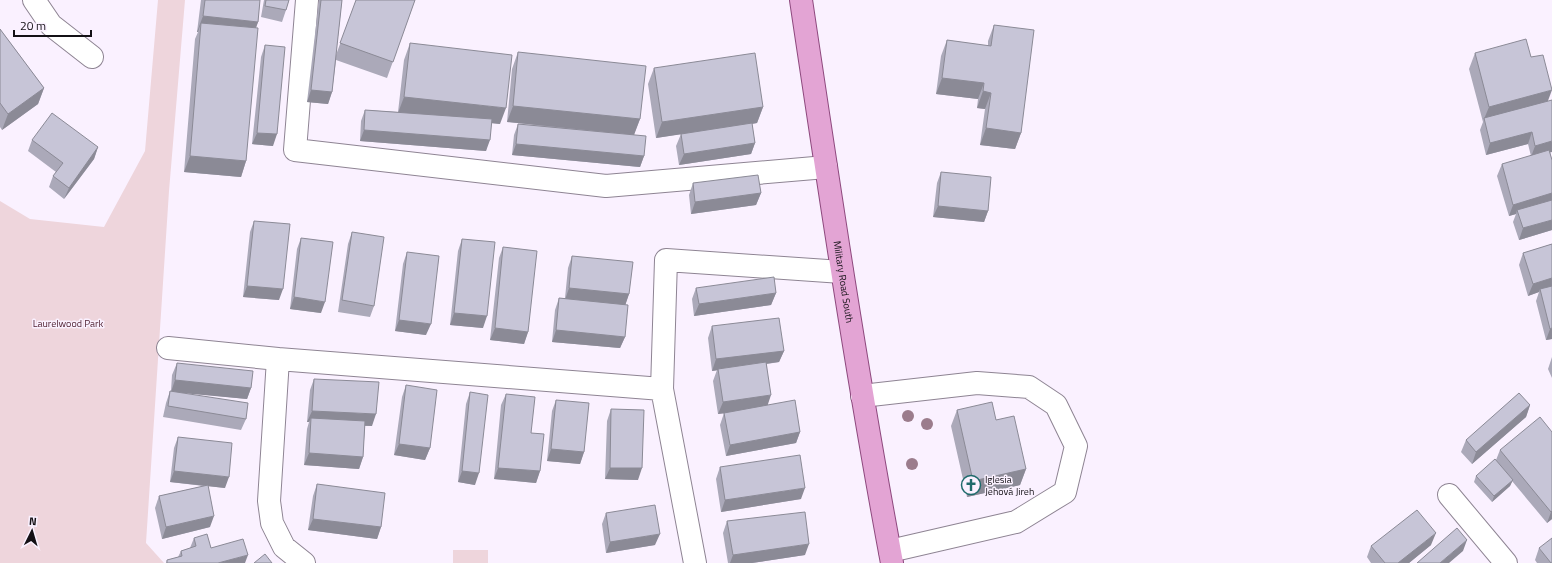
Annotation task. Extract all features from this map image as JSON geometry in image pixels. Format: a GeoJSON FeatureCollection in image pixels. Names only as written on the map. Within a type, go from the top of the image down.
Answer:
{"type":"FeatureCollection","features":[{"type":"Feature","properties":{"kind":"main road","name":"Military Road South"},"geometry":{"type":"LineString","coordinates":[[801,0],[862,396],[891,557]]}},
{"type":"Feature","properties":{"kind":"street"},"geometry":{"type":"LineString","coordinates":[[34,0],[51,25],[92,57]]}},
{"type":"Feature","properties":{"kind":"street"},"geometry":{"type":"LineString","coordinates":[[307,0],[295,150],[606,186],[826,167]]}},
{"type":"Feature","properties":{"kind":"street"},"geometry":{"type":"LineString","coordinates":[[695,563],[662,389],[666,260],[842,272]]}},
{"type":"Feature","properties":{"kind":"street"},"geometry":{"type":"LineString","coordinates":[[168,348],[278,359],[662,389]]}},
{"type":"Feature","properties":{"kind":"street"},"geometry":{"type":"LineString","coordinates":[[278,359],[269,501],[272,523],[284,547],[304,563]]}},
{"type":"Feature","properties":{"kind":"street"},"geometry":{"type":"LineString","coordinates":[[862,396],[977,383],[1029,387],[1056,404],[1076,446],[1065,492],[1016,522],[891,557]]}},
{"type":"Feature","properties":{"kind":"street"},"geometry":{"type":"LineString","coordinates":[[1449,495],[1506,563]]}},
{"type":"Feature","properties":{"kind":"green space","name":"Laurelwood Park"},"geometry":{"type":"Polygon","coordinates":[[[158,0],[185,0],[169,191],[146,543],[164,563],[0,563],[0,201],[30,219],[104,227],[145,151],[158,0]]]}},
{"type":"Feature","properties":{"kind":"green space"},"geometry":{"type":"Polygon","coordinates":[[[453,550],[488,550],[488,563],[453,563],[453,550]]]}},
{"type":"Feature","properties":{"kind":"building"},"geometry":{"type":"Polygon","coordinates":[[[205,0],[260,0],[258,22],[203,16],[205,0]]]}},
{"type":"Feature","properties":{"kind":"building"},"geometry":{"type":"Polygon","coordinates":[[[266,0],[289,0],[286,10],[265,6],[266,0]]]}},
{"type":"Feature","properties":{"kind":"building"},"geometry":{"type":"Polygon","coordinates":[[[321,0],[342,0],[332,92],[311,90],[321,0]]]}},
{"type":"Feature","properties":{"kind":"building"},"geometry":{"type":"Polygon","coordinates":[[[356,0],[415,0],[393,62],[340,43],[356,0]]]}},
{"type":"Feature","properties":{"kind":"building"},"geometry":{"type":"Polygon","coordinates":[[[201,23],[258,28],[246,161],[190,156],[201,23]]]}},
{"type":"Feature","properties":{"kind":"building"},"geometry":{"type":"Polygon","coordinates":[[[994,25],[1034,30],[1021,133],[986,128],[991,93],[983,91],[984,83],[942,78],[947,40],[991,46],[994,25]]]}},
{"type":"Feature","properties":{"kind":"building"},"geometry":{"type":"Polygon","coordinates":[[[0,29],[44,88],[8,114],[0,103],[0,29]]]}},
{"type":"Feature","properties":{"kind":"building"},"geometry":{"type":"Polygon","coordinates":[[[1526,39],[1531,57],[1543,55],[1552,90],[1489,107],[1475,53],[1526,39]]]}},
{"type":"Feature","properties":{"kind":"building"},"geometry":{"type":"Polygon","coordinates":[[[410,43],[512,55],[506,108],[404,97],[410,43]]]}},
{"type":"Feature","properties":{"kind":"building"},"geometry":{"type":"Polygon","coordinates":[[[265,45],[285,47],[277,134],[257,133],[265,45]]]}},
{"type":"Feature","properties":{"kind":"building"},"geometry":{"type":"Polygon","coordinates":[[[518,52],[646,66],[640,119],[513,106],[518,52]]]}},
{"type":"Feature","properties":{"kind":"building"},"geometry":{"type":"Polygon","coordinates":[[[755,53],[763,107],[662,122],[654,68],[755,53]]]}},
{"type":"Feature","properties":{"kind":"building"},"geometry":{"type":"Polygon","coordinates":[[[1552,100],[1552,141],[1535,146],[1532,132],[1490,143],[1484,118],[1552,100]]]}},
{"type":"Feature","properties":{"kind":"building"},"geometry":{"type":"Polygon","coordinates":[[[365,110],[492,119],[490,140],[364,130],[365,110]]]}},
{"type":"Feature","properties":{"kind":"building"},"geometry":{"type":"Polygon","coordinates":[[[52,113],[98,147],[69,188],[53,176],[63,163],[32,140],[52,113]]]}},
{"type":"Feature","properties":{"kind":"building"},"geometry":{"type":"Polygon","coordinates":[[[752,123],[755,143],[684,154],[681,134],[752,123]]]}},
{"type":"Feature","properties":{"kind":"building"},"geometry":{"type":"Polygon","coordinates":[[[518,124],[646,136],[644,156],[516,144],[518,124]]]}},
{"type":"Feature","properties":{"kind":"building"},"geometry":{"type":"Polygon","coordinates":[[[1549,150],[1552,160],[1552,193],[1513,205],[1502,164],[1549,150]]]}},
{"type":"Feature","properties":{"kind":"building"},"geometry":{"type":"Polygon","coordinates":[[[941,172],[991,177],[988,211],[938,206],[941,172]]]}},
{"type":"Feature","properties":{"kind":"building"},"geometry":{"type":"Polygon","coordinates":[[[758,175],[761,193],[695,202],[693,183],[758,175]]]}},
{"type":"Feature","properties":{"kind":"building"},"geometry":{"type":"Polygon","coordinates":[[[1552,200],[1552,220],[1523,228],[1517,210],[1552,200]]]}},
{"type":"Feature","properties":{"kind":"building"},"geometry":{"type":"Polygon","coordinates":[[[254,221],[290,224],[283,289],[247,286],[254,221]]]}},
{"type":"Feature","properties":{"kind":"building"},"geometry":{"type":"Polygon","coordinates":[[[352,232],[384,237],[374,306],[342,300],[352,232]]]}},
{"type":"Feature","properties":{"kind":"building"},"geometry":{"type":"Polygon","coordinates":[[[301,238],[333,242],[325,302],[294,297],[301,238]]]}},
{"type":"Feature","properties":{"kind":"building"},"geometry":{"type":"Polygon","coordinates":[[[462,239],[495,242],[487,316],[454,313],[462,239]]]}},
{"type":"Feature","properties":{"kind":"building"},"geometry":{"type":"Polygon","coordinates":[[[1552,244],[1552,278],[1533,284],[1523,253],[1552,244]]]}},
{"type":"Feature","properties":{"kind":"building"},"geometry":{"type":"Polygon","coordinates":[[[503,247],[537,251],[528,332],[495,328],[503,247]]]}},
{"type":"Feature","properties":{"kind":"building"},"geometry":{"type":"Polygon","coordinates":[[[407,252],[439,256],[431,324],[399,320],[407,252]]]}},
{"type":"Feature","properties":{"kind":"building"},"geometry":{"type":"Polygon","coordinates":[[[572,256],[633,262],[629,294],[569,288],[572,256]]]}},
{"type":"Feature","properties":{"kind":"building"},"geometry":{"type":"Polygon","coordinates":[[[774,277],[776,293],[699,304],[696,288],[774,277]]]}},
{"type":"Feature","properties":{"kind":"building"},"geometry":{"type":"Polygon","coordinates":[[[1552,286],[1552,328],[1550,329],[1540,289],[1552,286]]]}},
{"type":"Feature","properties":{"kind":"building"},"geometry":{"type":"Polygon","coordinates":[[[559,298],[628,305],[625,337],[556,330],[559,298]]]}},
{"type":"Feature","properties":{"kind":"building"},"geometry":{"type":"Polygon","coordinates":[[[779,318],[784,351],[716,359],[712,326],[779,318]]]}},
{"type":"Feature","properties":{"kind":"building"},"geometry":{"type":"Polygon","coordinates":[[[766,362],[771,395],[723,402],[718,369],[766,362]]]}},
{"type":"Feature","properties":{"kind":"building"},"geometry":{"type":"Polygon","coordinates":[[[177,363],[253,371],[251,388],[175,380],[177,363]]]}},
{"type":"Feature","properties":{"kind":"building"},"geometry":{"type":"Polygon","coordinates":[[[314,379],[379,382],[376,414],[312,411],[314,379]]]}},
{"type":"Feature","properties":{"kind":"building"},"geometry":{"type":"Polygon","coordinates":[[[406,385],[437,390],[430,448],[399,444],[406,385]]]}},
{"type":"Feature","properties":{"kind":"building"},"geometry":{"type":"Polygon","coordinates":[[[170,391],[248,403],[246,419],[168,406],[170,391]]]}},
{"type":"Feature","properties":{"kind":"building"},"geometry":{"type":"Polygon","coordinates":[[[470,392],[488,395],[479,473],[462,471],[470,392]]]}},
{"type":"Feature","properties":{"kind":"building"},"geometry":{"type":"Polygon","coordinates":[[[1519,393],[1530,405],[1476,452],[1466,440],[1519,393]]]}},
{"type":"Feature","properties":{"kind":"building"},"geometry":{"type":"Polygon","coordinates":[[[506,394],[535,397],[531,433],[544,434],[540,471],[498,468],[506,394]]]}},
{"type":"Feature","properties":{"kind":"building"},"geometry":{"type":"Polygon","coordinates":[[[556,400],[589,403],[584,452],[551,449],[556,400]]]}},
{"type":"Feature","properties":{"kind":"building"},"geometry":{"type":"Polygon","coordinates":[[[795,400],[800,432],[730,445],[724,413],[795,400]]]}},
{"type":"Feature","properties":{"kind":"building"},"geometry":{"type":"Polygon","coordinates":[[[992,402],[996,420],[1014,416],[1026,469],[973,481],[957,410],[992,402]]]}},
{"type":"Feature","properties":{"kind":"building"},"geometry":{"type":"Polygon","coordinates":[[[611,409],[644,410],[642,468],[610,468],[611,409]]]}},
{"type":"Feature","properties":{"kind":"building"},"geometry":{"type":"Polygon","coordinates":[[[1540,417],[1552,432],[1551,512],[1500,450],[1540,417]]]}},
{"type":"Feature","properties":{"kind":"building"},"geometry":{"type":"Polygon","coordinates":[[[311,418],[365,421],[363,457],[309,453],[311,418]]]}},
{"type":"Feature","properties":{"kind":"building"},"geometry":{"type":"Polygon","coordinates":[[[178,437],[232,443],[229,477],[174,471],[178,437]]]}},
{"type":"Feature","properties":{"kind":"building"},"geometry":{"type":"Polygon","coordinates":[[[800,455],[805,488],[725,500],[720,467],[800,455]]]}},
{"type":"Feature","properties":{"kind":"building"},"geometry":{"type":"Polygon","coordinates":[[[1495,459],[1513,480],[1494,496],[1476,476],[1495,459]]]}},
{"type":"Feature","properties":{"kind":"building"},"geometry":{"type":"Polygon","coordinates":[[[317,484],[385,493],[381,527],[313,519],[317,484]]]}},
{"type":"Feature","properties":{"kind":"building"},"geometry":{"type":"Polygon","coordinates":[[[208,485],[214,516],[166,527],[159,496],[208,485]]]}},
{"type":"Feature","properties":{"kind":"building"},"geometry":{"type":"Polygon","coordinates":[[[655,505],[660,534],[610,542],[606,513],[655,505]]]}},
{"type":"Feature","properties":{"kind":"building"},"geometry":{"type":"Polygon","coordinates":[[[1417,510],[1436,533],[1398,563],[1385,563],[1371,546],[1417,510]]]}},
{"type":"Feature","properties":{"kind":"building"},"geometry":{"type":"Polygon","coordinates":[[[805,512],[809,544],[733,555],[727,521],[805,512]]]}},
{"type":"Feature","properties":{"kind":"building"},"geometry":{"type":"Polygon","coordinates":[[[1457,528],[1467,540],[1440,563],[1417,563],[1457,528]]]}},
{"type":"Feature","properties":{"kind":"building"},"geometry":{"type":"Polygon","coordinates":[[[207,534],[211,548],[243,539],[248,555],[218,563],[167,563],[167,560],[182,556],[181,551],[196,546],[194,538],[207,534]]]}},
{"type":"Feature","properties":{"kind":"building"},"geometry":{"type":"Polygon","coordinates":[[[1552,538],[1552,563],[1551,563],[1539,548],[1552,538]]]}},
{"type":"Feature","properties":{"kind":"building"},"geometry":{"type":"Polygon","coordinates":[[[265,554],[272,563],[254,563],[265,554]]]}},
{"type":"Feature","properties":{"kind":"place","name":"Iglesia Jehová Jireh"},"geometry":{"type":"Point","coordinates":[971,485]}}]}
